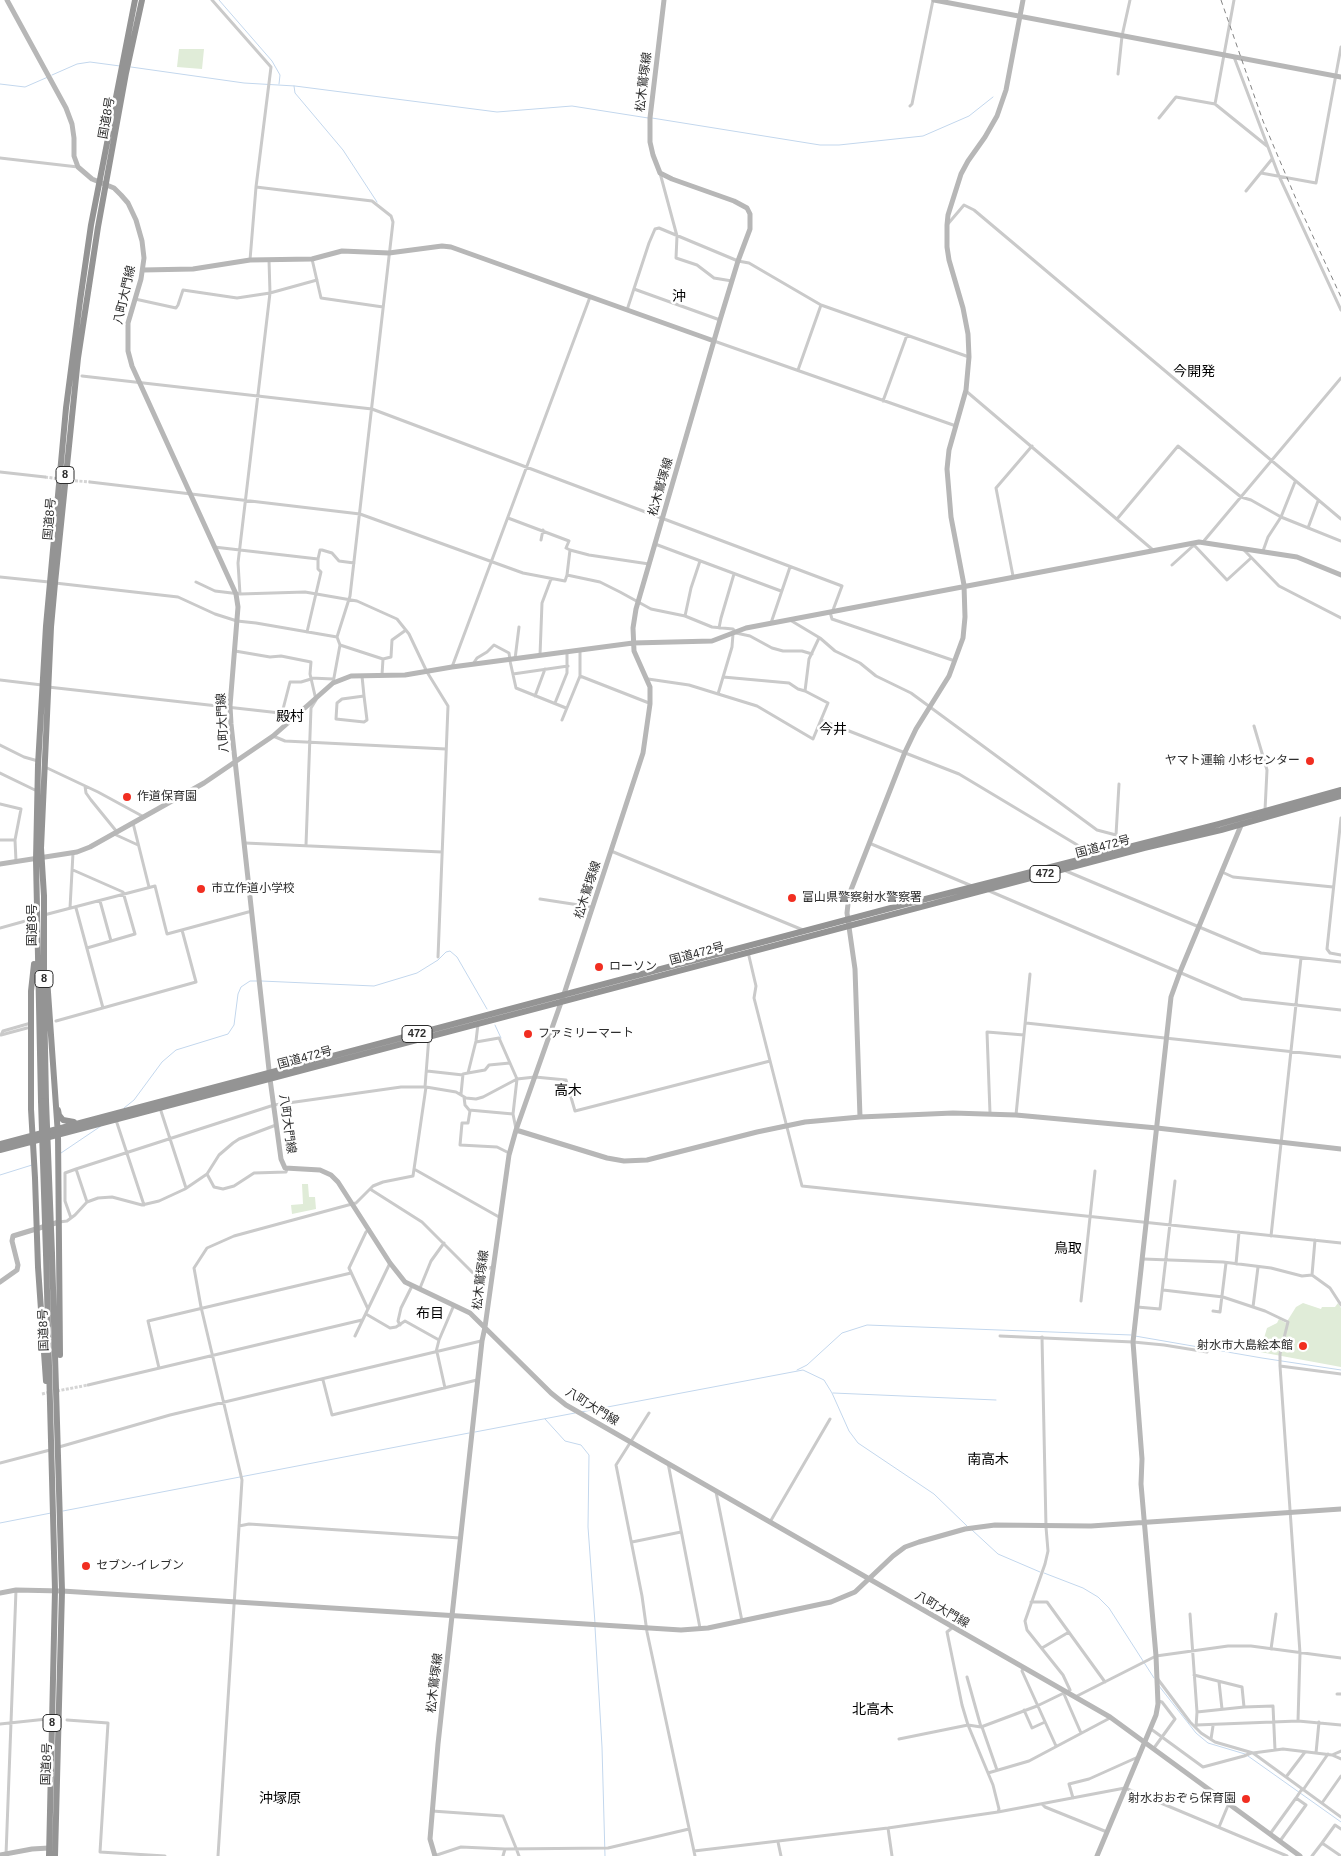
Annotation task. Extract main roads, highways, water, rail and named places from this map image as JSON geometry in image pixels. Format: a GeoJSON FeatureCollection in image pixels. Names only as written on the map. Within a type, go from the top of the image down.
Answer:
{"type":"FeatureCollection","features":[{"type":"Feature","properties":{"kind":"highway","name":"国道8号"},"geometry":{"type":"LineString","coordinates":[[126,59],[135,0]]}},
{"type":"Feature","properties":{"kind":"highway","name":"国道8号"},"geometry":{"type":"LineString","coordinates":[[55,1856],[59,1591],[56,1493],[58,1447],[36,920],[39,859],[39,762],[52,582],[78,358],[102,184],[123,72],[142,0]]}},
{"type":"Feature","properties":{"kind":"highway","name":"国道8号"},"geometry":{"type":"LineString","coordinates":[[44,1101],[44,915],[39,859],[45,767],[45,686]]}},
{"type":"Feature","properties":{"kind":"highway","name":"国道472号"},"geometry":{"type":"LineString","coordinates":[[57,1132],[79,1122],[478,1024],[563,998],[748,952],[1095,855],[1241,821],[1265,811],[1341,790]]}},
{"type":"Feature","properties":{"kind":"highway","name":"国道472号"},"geometry":{"type":"LineString","coordinates":[[0,1144],[159,1108],[270,1076],[805,932],[986,890],[1341,796]]}},
{"type":"Feature","properties":{"kind":"highway","name":"8"},"geometry":{"type":"LineString","coordinates":[[37,954],[34,961],[29,1026],[42,1346],[51,1425]]}},
{"type":"Feature","properties":{"kind":"highway","name":"8"},"geometry":{"type":"LineString","coordinates":[[44,964],[48,984],[57,1132],[60,1367],[57,1411]]}},
{"type":"Feature","properties":{"kind":"highway"},"geometry":{"type":"LineString","coordinates":[[56,1099],[59,1115],[63,1120],[79,1122]]}},
{"type":"Feature","properties":{"kind":"highway","name":"国道472号"},"geometry":{"type":"LineString","coordinates":[[0,1150],[33,1138]]}},
{"type":"Feature","properties":{"kind":"highway"},"geometry":{"type":"LineString","coordinates":[[15,1146],[27,1149],[34,1161]]}},
{"type":"Feature","properties":{"kind":"highway","name":"国道8号"},"geometry":{"type":"LineString","coordinates":[[49,1254],[51,1450],[56,1493]]}},
{"type":"Feature","properties":{"kind":"highway","name":"国道8号"},"geometry":{"type":"LineString","coordinates":[[49,1856],[59,1591]]}},
{"type":"Feature","properties":{"kind":"waterway"},"geometry":{"type":"LineString","coordinates":[[219,0],[272,61],[280,75],[279,84]]}},
{"type":"Feature","properties":{"kind":"waterway"},"geometry":{"type":"LineString","coordinates":[[52,75],[77,64],[90,62],[120,66]]}},
{"type":"Feature","properties":{"kind":"waterway"},"geometry":{"type":"LineString","coordinates":[[131,67],[244,83],[295,86],[497,112],[572,106],[648,118]]}},
{"type":"Feature","properties":{"kind":"waterway"},"geometry":{"type":"LineString","coordinates":[[0,84],[25,87],[48,77]]}},
{"type":"Feature","properties":{"kind":"waterway"},"geometry":{"type":"LineString","coordinates":[[294,86],[295,93],[343,150],[377,202]]}},
{"type":"Feature","properties":{"kind":"waterway"},"geometry":{"type":"LineString","coordinates":[[652,118],[820,145],[839,145],[923,136],[969,116],[993,97]]}},
{"type":"Feature","properties":{"kind":"waterway"},"geometry":{"type":"LineString","coordinates":[[261,981],[374,986],[417,973],[450,951],[457,957],[487,1009]]}},
{"type":"Feature","properties":{"kind":"waterway"},"geometry":{"type":"LineString","coordinates":[[124,1108],[134,1100],[162,1062],[176,1050],[228,1034],[234,1025],[238,994],[241,987],[250,981],[257,981]]}},
{"type":"Feature","properties":{"kind":"waterway"},"geometry":{"type":"LineString","coordinates":[[495,1025],[501,1038]]}},
{"type":"Feature","properties":{"kind":"waterway"},"geometry":{"type":"LineString","coordinates":[[61,1153],[101,1126]]}},
{"type":"Feature","properties":{"kind":"waterway"},"geometry":{"type":"LineString","coordinates":[[0,1175],[32,1165]]}},
{"type":"Feature","properties":{"kind":"waterway"},"geometry":{"type":"LineString","coordinates":[[797,1370],[807,1365],[842,1333],[867,1325],[1131,1335]]}},
{"type":"Feature","properties":{"kind":"waterway"},"geometry":{"type":"LineString","coordinates":[[1135,1336],[1341,1370]]}},
{"type":"Feature","properties":{"kind":"waterway"},"geometry":{"type":"LineString","coordinates":[[581,1412],[803,1370],[824,1380],[849,1431],[858,1443],[934,1494],[967,1526]]}},
{"type":"Feature","properties":{"kind":"waterway"},"geometry":{"type":"LineString","coordinates":[[833,1393],[996,1400]]}},
{"type":"Feature","properties":{"kind":"waterway"},"geometry":{"type":"LineString","coordinates":[[475,1432],[575,1413]]}},
{"type":"Feature","properties":{"kind":"waterway"},"geometry":{"type":"LineString","coordinates":[[545,1419],[565,1441],[581,1445],[589,1455],[588,1527],[595,1623]]}},
{"type":"Feature","properties":{"kind":"waterway"},"geometry":{"type":"LineString","coordinates":[[63,1511],[469,1433]]}},
{"type":"Feature","properties":{"kind":"waterway"},"geometry":{"type":"LineString","coordinates":[[0,1523],[51,1513]]}},
{"type":"Feature","properties":{"kind":"waterway"},"geometry":{"type":"LineString","coordinates":[[972,1530],[998,1554],[1040,1572]]}},
{"type":"Feature","properties":{"kind":"waterway"},"geometry":{"type":"LineString","coordinates":[[1044,1573],[1083,1588],[1098,1597],[1109,1608],[1154,1678]]}},
{"type":"Feature","properties":{"kind":"waterway"},"geometry":{"type":"LineString","coordinates":[[595,1627],[602,1747],[605,1856]]}},
{"type":"Feature","properties":{"kind":"waterway"},"geometry":{"type":"LineString","coordinates":[[1159,1686],[1196,1733],[1208,1743],[1245,1754]]}},
{"type":"Feature","properties":{"kind":"waterway"},"geometry":{"type":"LineString","coordinates":[[1248,1756],[1341,1822]]}},
{"type":"Feature","properties":{"kind":"tunnel"},"geometry":{"type":"LineString","coordinates":[[45,477],[60,479]]}},
{"type":"Feature","properties":{"kind":"tunnel"},"geometry":{"type":"LineString","coordinates":[[66,480],[90,482]]}},
{"type":"Feature","properties":{"kind":"tunnel"},"geometry":{"type":"LineString","coordinates":[[57,1391],[88,1385]]}},
{"type":"Feature","properties":{"kind":"tunnel"},"geometry":{"type":"LineString","coordinates":[[42,1394],[50,1392]]}},
{"type":"Feature","properties":{"kind":"railway"},"geometry":{"type":"LineString","coordinates":[[1221,0],[1263,121],[1299,206],[1341,297]]}},
{"type":"Feature","properties":{"kind":"place","name":"ヤマト運輸 小杉センター"},"geometry":{"type":"Point","coordinates":[1310,761]}},
{"type":"Feature","properties":{"kind":"place","name":"作道保育園"},"geometry":{"type":"Point","coordinates":[127,797]}},
{"type":"Feature","properties":{"kind":"place","name":"市立作道小学校"},"geometry":{"type":"Point","coordinates":[201,889]}},
{"type":"Feature","properties":{"kind":"place","name":"富山県警察射水警察署"},"geometry":{"type":"Point","coordinates":[792,898]}},
{"type":"Feature","properties":{"kind":"place","name":"ローソン"},"geometry":{"type":"Point","coordinates":[599,967]}},
{"type":"Feature","properties":{"kind":"place","name":"ファミリーマート"},"geometry":{"type":"Point","coordinates":[528,1034]}},
{"type":"Feature","properties":{"kind":"place","name":"射水市大島絵本館"},"geometry":{"type":"Point","coordinates":[1303,1346]}},
{"type":"Feature","properties":{"kind":"place","name":"セブン-イレブン"},"geometry":{"type":"Point","coordinates":[86,1566]}},
{"type":"Feature","properties":{"kind":"place","name":"射水おおぞら保育園"},"geometry":{"type":"Point","coordinates":[1246,1799]}},
{"type":"Feature","properties":{"kind":"district","name":"沖"},"geometry":{"type":"Point","coordinates":[679,297]}},
{"type":"Feature","properties":{"kind":"district","name":"今開発"},"geometry":{"type":"Point","coordinates":[1194,372]}},
{"type":"Feature","properties":{"kind":"district","name":"殿村"},"geometry":{"type":"Point","coordinates":[290,717]}},
{"type":"Feature","properties":{"kind":"district","name":"今井"},"geometry":{"type":"Point","coordinates":[833,730]}},
{"type":"Feature","properties":{"kind":"district","name":"高木"},"geometry":{"type":"Point","coordinates":[568,1091]}},
{"type":"Feature","properties":{"kind":"district","name":"鳥取"},"geometry":{"type":"Point","coordinates":[1068,1249]}},
{"type":"Feature","properties":{"kind":"district","name":"布目"},"geometry":{"type":"Point","coordinates":[430,1314]}},
{"type":"Feature","properties":{"kind":"district","name":"南高木"},"geometry":{"type":"Point","coordinates":[988,1460]}},
{"type":"Feature","properties":{"kind":"district","name":"北高木"},"geometry":{"type":"Point","coordinates":[873,1710]}},
{"type":"Feature","properties":{"kind":"district","name":"沖塚原"},"geometry":{"type":"Point","coordinates":[280,1799]}}]}
